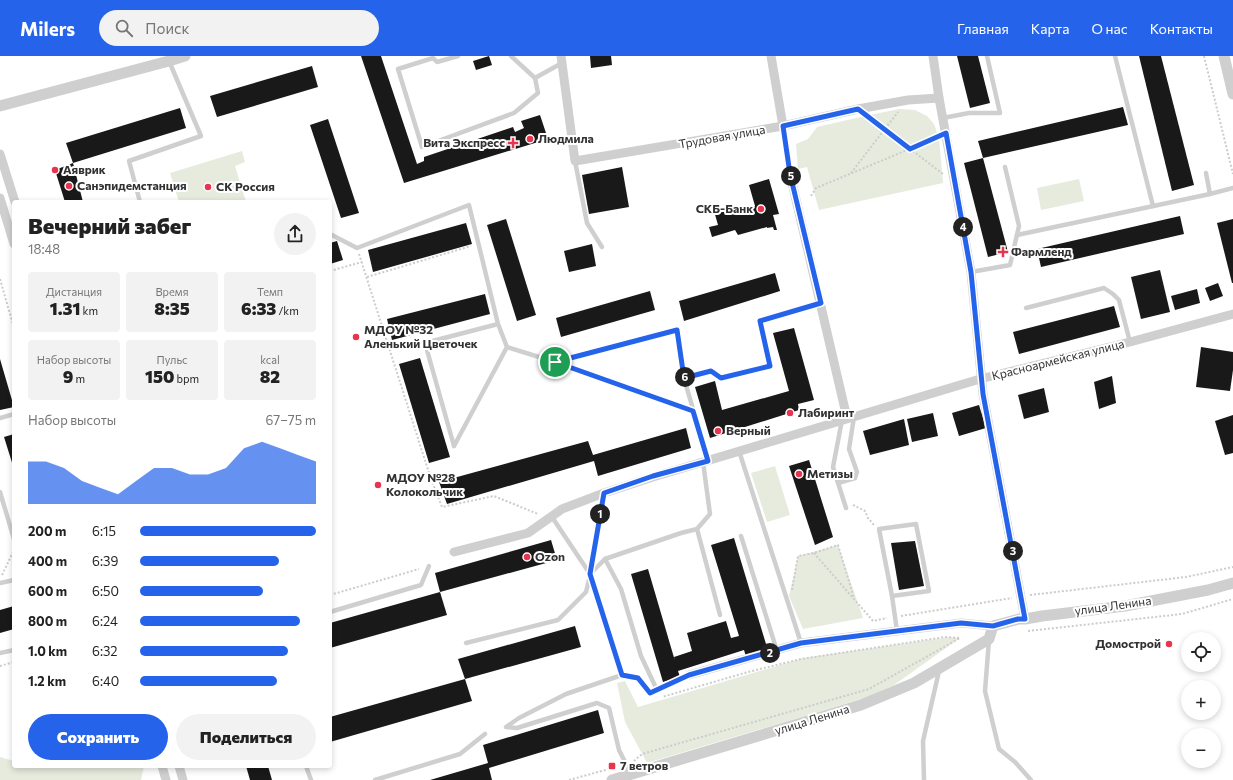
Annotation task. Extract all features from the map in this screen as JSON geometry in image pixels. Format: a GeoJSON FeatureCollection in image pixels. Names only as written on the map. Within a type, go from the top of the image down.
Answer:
{"type":"FeatureCollection","features":[{"type":"Feature","properties":{"kind":"street"},"geometry":{"type":"LineString","coordinates":[[0,106],[185,56]]}},
{"type":"Feature","properties":{"kind":"street"},"geometry":{"type":"LineString","coordinates":[[771,56],[783,126]]}},
{"type":"Feature","properties":{"kind":"street"},"geometry":{"type":"LineString","coordinates":[[933,56],[939,98],[971,272],[980,379],[1025,619]]}},
{"type":"Feature","properties":{"kind":"street"},"geometry":{"type":"LineString","coordinates":[[1224,56],[1233,94]]}},
{"type":"Feature","properties":{"kind":"street"},"geometry":{"type":"LineString","coordinates":[[561,59],[575,161]]}},
{"type":"Feature","properties":{"kind":"street","name":"Трудовая улица"},"geometry":{"type":"LineString","coordinates":[[575,161],[783,126],[858,109],[908,100],[939,98]]}},
{"type":"Feature","properties":{"kind":"street"},"geometry":{"type":"LineString","coordinates":[[0,154],[14,200]]}},
{"type":"Feature","properties":{"kind":"street"},"geometry":{"type":"LineString","coordinates":[[790,174],[848,418]]}},
{"type":"Feature","properties":{"kind":"street"},"geometry":{"type":"LineString","coordinates":[[0,198],[12,237]]}},
{"type":"Feature","properties":{"kind":"street","name":"Красноармейская улица"},"geometry":{"type":"LineString","coordinates":[[454,552],[528,533],[548,515],[653,476],[705,462],[980,379],[1130,342],[1233,314]]}},
{"type":"Feature","properties":{"kind":"street","name":"улица Ленина"},"geometry":{"type":"LineString","coordinates":[[689,675],[801,643],[961,623],[993,626],[1018,619],[1125,606],[1208,590],[1233,583]]}},
{"type":"Feature","properties":{"kind":"street"},"geometry":{"type":"LineString","coordinates":[[989,639],[993,626]]}},
{"type":"Feature","properties":{"kind":"street","name":"улица Ленина"},"geometry":{"type":"LineString","coordinates":[[612,780],[862,705],[914,683],[989,639]]}},
{"type":"Feature","properties":{"kind":"street"},"geometry":{"type":"LineString","coordinates":[[163,768],[166,780]]}},
{"type":"Feature","properties":{"kind":"street"},"geometry":{"type":"LineString","coordinates":[[180,768],[183,780]]}},
{"type":"Feature","properties":{"kind":"lane"},"geometry":{"type":"LineString","coordinates":[[458,56],[437,62],[433,58],[398,69],[422,147],[514,113],[538,93],[536,78],[511,56]]}},
{"type":"Feature","properties":{"kind":"lane"},"geometry":{"type":"LineString","coordinates":[[943,118],[969,113],[1000,113],[987,56]]}},
{"type":"Feature","properties":{"kind":"lane"},"geometry":{"type":"LineString","coordinates":[[1115,56],[1153,206]]}},
{"type":"Feature","properties":{"kind":"lane"},"geometry":{"type":"LineString","coordinates":[[536,78],[561,59]]}},
{"type":"Feature","properties":{"kind":"lane"},"geometry":{"type":"LineString","coordinates":[[139,200],[129,161],[201,136],[169,61]]}},
{"type":"Feature","properties":{"kind":"lane"},"geometry":{"type":"LineString","coordinates":[[575,161],[587,223],[602,247]]}},
{"type":"Feature","properties":{"kind":"lane"},"geometry":{"type":"LineString","coordinates":[[971,272],[1010,265],[1019,226],[1005,167]]}},
{"type":"Feature","properties":{"kind":"lane"},"geometry":{"type":"LineString","coordinates":[[1206,174],[1210,194]]}},
{"type":"Feature","properties":{"kind":"lane"},"geometry":{"type":"LineString","coordinates":[[1017,235],[1233,188]]}},
{"type":"Feature","properties":{"kind":"lane"},"geometry":{"type":"LineString","coordinates":[[332,235],[357,248],[469,205],[498,324],[507,347],[454,446],[425,343],[498,324]]}},
{"type":"Feature","properties":{"kind":"lane"},"geometry":{"type":"LineString","coordinates":[[1026,308],[1104,288],[1113,294],[1118,300],[1130,342]]}},
{"type":"Feature","properties":{"kind":"lane"},"geometry":{"type":"LineString","coordinates":[[684,378],[711,371],[721,378],[770,366],[760,321],[821,303]]}},
{"type":"Feature","properties":{"kind":"lane"},"geometry":{"type":"LineString","coordinates":[[507,347],[555,362],[677,330],[684,378],[705,462],[710,514],[697,529],[604,559],[590,574]]}},
{"type":"Feature","properties":{"kind":"lane"},"geometry":{"type":"LineString","coordinates":[[0,418],[12,415]]}},
{"type":"Feature","properties":{"kind":"lane"},"geometry":{"type":"LineString","coordinates":[[838,483],[856,478],[857,472],[849,449],[848,418]]}},
{"type":"Feature","properties":{"kind":"lane"},"geometry":{"type":"LineString","coordinates":[[846,508],[833,467],[848,418]]}},
{"type":"Feature","properties":{"kind":"lane"},"geometry":{"type":"LineString","coordinates":[[739,451],[801,643]]}},
{"type":"Feature","properties":{"kind":"lane"},"geometry":{"type":"LineString","coordinates":[[0,492],[12,532]]}},
{"type":"Feature","properties":{"kind":"lane"},"geometry":{"type":"LineString","coordinates":[[466,644],[558,620],[586,592],[604,493]]}},
{"type":"Feature","properties":{"kind":"lane"},"geometry":{"type":"LineString","coordinates":[[548,515],[590,574],[622,675]]}},
{"type":"Feature","properties":{"kind":"lane"},"geometry":{"type":"LineString","coordinates":[[892,596],[929,591],[916,524],[879,529],[898,631]]}},
{"type":"Feature","properties":{"kind":"lane"},"geometry":{"type":"LineString","coordinates":[[697,529],[720,615]]}},
{"type":"Feature","properties":{"kind":"lane"},"geometry":{"type":"LineString","coordinates":[[741,536],[777,651]]}},
{"type":"Feature","properties":{"kind":"lane"},"geometry":{"type":"LineString","coordinates":[[604,559],[621,589],[641,656],[657,690]]}},
{"type":"Feature","properties":{"kind":"lane"},"geometry":{"type":"LineString","coordinates":[[332,611],[421,585],[429,566]]}},
{"type":"Feature","properties":{"kind":"lane"},"geometry":{"type":"LineString","coordinates":[[0,583],[12,580]]}},
{"type":"Feature","properties":{"kind":"lane"},"geometry":{"type":"LineString","coordinates":[[989,639],[985,691],[999,749],[1015,762],[1031,780]]}},
{"type":"Feature","properties":{"kind":"lane"},"geometry":{"type":"LineString","coordinates":[[0,653],[12,650]]}},
{"type":"Feature","properties":{"kind":"lane"},"geometry":{"type":"LineString","coordinates":[[924,780],[923,741],[940,667]]}},
{"type":"Feature","properties":{"kind":"lane"},"geometry":{"type":"LineString","coordinates":[[629,775],[626,764],[619,750],[609,708],[597,703],[517,728],[506,727],[519,718],[566,694],[622,675],[638,678],[650,693],[689,675]]}},
{"type":"Feature","properties":{"kind":"lane"},"geometry":{"type":"LineString","coordinates":[[375,780],[460,754],[486,734]]}},
{"type":"Feature","properties":{"kind":"lane"},"geometry":{"type":"LineString","coordinates":[[307,768],[310,780]]}},
{"type":"Feature","properties":{"kind":"path"},"geometry":{"type":"LineString","coordinates":[[1204,56],[1233,174]]}},
{"type":"Feature","properties":{"kind":"path"},"geometry":{"type":"LineString","coordinates":[[850,174],[908,100]]}},
{"type":"Feature","properties":{"kind":"path"},"geometry":{"type":"LineString","coordinates":[[858,109],[944,175]]}},
{"type":"Feature","properties":{"kind":"path"},"geometry":{"type":"LineString","coordinates":[[783,126],[790,174]]}},
{"type":"Feature","properties":{"kind":"path"},"geometry":{"type":"LineString","coordinates":[[811,196],[816,188],[946,133]]}},
{"type":"Feature","properties":{"kind":"path"},"geometry":{"type":"LineString","coordinates":[[366,277],[478,244]]}},
{"type":"Feature","properties":{"kind":"path"},"geometry":{"type":"LineString","coordinates":[[357,248],[430,476],[442,508],[494,496],[537,514],[548,515]]}},
{"type":"Feature","properties":{"kind":"path"},"geometry":{"type":"LineString","coordinates":[[332,270],[362,262]]}},
{"type":"Feature","properties":{"kind":"path"},"geometry":{"type":"LineString","coordinates":[[0,279],[12,321]]}},
{"type":"Feature","properties":{"kind":"path"},"geometry":{"type":"LineString","coordinates":[[555,362],[693,411]]}},
{"type":"Feature","properties":{"kind":"path"},"geometry":{"type":"LineString","coordinates":[[844,499],[865,511],[868,518],[879,529]]}},
{"type":"Feature","properties":{"kind":"path"},"geometry":{"type":"LineString","coordinates":[[789,606],[798,556],[814,553],[838,545],[855,600]]}},
{"type":"Feature","properties":{"kind":"path"},"geometry":{"type":"LineString","coordinates":[[0,579],[12,554]]}},
{"type":"Feature","properties":{"kind":"path"},"geometry":{"type":"LineString","coordinates":[[332,594],[429,566]]}},
{"type":"Feature","properties":{"kind":"path"},"geometry":{"type":"LineString","coordinates":[[1028,631],[1182,614],[1233,599]]}},
{"type":"Feature","properties":{"kind":"path"},"geometry":{"type":"LineString","coordinates":[[569,780],[634,762],[642,754],[869,689],[960,638],[945,637],[801,659],[748,672],[662,697]]}},
{"type":"Feature","properties":{"kind":"path"},"geometry":{"type":"LineString","coordinates":[[0,666],[12,663]]}},
{"type":"Feature","properties":{"kind":"shaded area"},"geometry":{"type":"Polygon","coordinates":[[[899,109],[915,110],[927,116],[934,124],[939,138],[943,183],[819,210],[807,167],[798,169],[796,144],[808,139],[817,127],[899,109]]]}},
{"type":"Feature","properties":{"kind":"shaded area","name":"СК Россия"},"geometry":{"type":"Polygon","coordinates":[[[242,151],[245,162],[235,166],[245,200],[178,200],[170,173],[242,151]]]}},
{"type":"Feature","properties":{"kind":"shaded area"},"geometry":{"type":"Polygon","coordinates":[[[1079,179],[1084,201],[1041,210],[1037,188],[1079,179]]]}},
{"type":"Feature","properties":{"kind":"shaded area"},"geometry":{"type":"Polygon","coordinates":[[[775,466],[790,515],[767,522],[751,473],[775,466]]]}},
{"type":"Feature","properties":{"kind":"shaded area"},"geometry":{"type":"Polygon","coordinates":[[[838,545],[863,618],[803,629],[789,596],[798,556],[838,545]]]}},
{"type":"Feature","properties":{"kind":"shaded area"},"geometry":{"type":"Polygon","coordinates":[[[950,637],[960,638],[894,685],[868,697],[647,763],[625,722],[617,683],[625,681],[638,707],[804,658],[950,637]]]}},
{"type":"Feature","properties":{"kind":"shaded area"},"geometry":{"type":"Polygon","coordinates":[[[0,757],[12,760],[12,768],[144,768],[141,780],[0,780],[0,757]]]}},
{"type":"Feature","properties":{"kind":"building"},"geometry":{"type":"Polygon","coordinates":[[[361,56],[381,56],[417,164],[424,161],[424,157],[513,127],[515,132],[524,128],[521,121],[540,115],[548,139],[404,183],[361,56]]]}},
{"type":"Feature","properties":{"kind":"building"},"geometry":{"type":"Polygon","coordinates":[[[489,56],[492,65],[476,70],[473,61],[489,56]]]}},
{"type":"Feature","properties":{"kind":"building"},"geometry":{"type":"Polygon","coordinates":[[[590,56],[611,56],[612,65],[591,68],[590,56]]]}},
{"type":"Feature","properties":{"kind":"building"},"geometry":{"type":"Polygon","coordinates":[[[957,56],[978,56],[990,103],[970,108],[957,56]]]}},
{"type":"Feature","properties":{"kind":"building"},"geometry":{"type":"Polygon","coordinates":[[[1139,56],[1161,56],[1194,185],[1172,191],[1139,56]]]}},
{"type":"Feature","properties":{"kind":"building"},"geometry":{"type":"Polygon","coordinates":[[[312,66],[318,87],[217,117],[210,96],[312,66]]]}},
{"type":"Feature","properties":{"kind":"building"},"geometry":{"type":"Polygon","coordinates":[[[1123,107],[1128,125],[983,158],[978,141],[1123,107]]]}},
{"type":"Feature","properties":{"kind":"building"},"geometry":{"type":"Polygon","coordinates":[[[180,108],[186,128],[73,163],[66,143],[180,108]]]}},
{"type":"Feature","properties":{"kind":"building"},"geometry":{"type":"Polygon","coordinates":[[[328,119],[359,213],[341,218],[310,125],[328,119]]]}},
{"type":"Feature","properties":{"kind":"building"},"geometry":{"type":"Polygon","coordinates":[[[983,158],[1008,252],[988,257],[964,163],[983,158]]]}},
{"type":"Feature","properties":{"kind":"building","name":"Санэпидемстанция"},"geometry":{"type":"Polygon","coordinates":[[[73,163],[82,200],[64,200],[55,170],[73,163]]]}},
{"type":"Feature","properties":{"kind":"building"},"geometry":{"type":"Polygon","coordinates":[[[622,167],[629,207],[589,214],[582,175],[622,167]]]}},
{"type":"Feature","properties":{"kind":"building","name":"СКБ-Банк"},"geometry":{"type":"Polygon","coordinates":[[[769,179],[779,214],[773,215],[777,230],[774,230],[773,227],[767,227],[738,235],[735,230],[712,237],[709,227],[718,225],[714,211],[728,206],[730,213],[755,206],[749,185],[769,179]]]}},
{"type":"Feature","properties":{"kind":"building"},"geometry":{"type":"Polygon","coordinates":[[[1180,216],[1184,234],[1041,267],[1037,249],[1180,216]]]}},
{"type":"Feature","properties":{"kind":"building"},"geometry":{"type":"Polygon","coordinates":[[[506,219],[536,315],[517,321],[487,225],[506,219]]]}},
{"type":"Feature","properties":{"kind":"building"},"geometry":{"type":"Polygon","coordinates":[[[1233,219],[1233,283],[1232,283],[1217,223],[1233,219]]]}},
{"type":"Feature","properties":{"kind":"building"},"geometry":{"type":"Polygon","coordinates":[[[466,223],[472,244],[373,272],[368,250],[466,223]]]}},
{"type":"Feature","properties":{"kind":"building"},"geometry":{"type":"Polygon","coordinates":[[[337,241],[343,260],[332,263],[332,242],[337,241]]]}},
{"type":"Feature","properties":{"kind":"building"},"geometry":{"type":"Polygon","coordinates":[[[592,244],[596,266],[569,272],[564,251],[592,244]]]}},
{"type":"Feature","properties":{"kind":"building"},"geometry":{"type":"Polygon","coordinates":[[[1160,270],[1170,312],[1141,319],[1131,277],[1160,270]]]}},
{"type":"Feature","properties":{"kind":"building"},"geometry":{"type":"Polygon","coordinates":[[[775,273],[780,291],[684,321],[679,301],[775,273]]]}},
{"type":"Feature","properties":{"kind":"building"},"geometry":{"type":"Polygon","coordinates":[[[1218,283],[1223,296],[1210,301],[1205,288],[1218,283]]]}},
{"type":"Feature","properties":{"kind":"building"},"geometry":{"type":"Polygon","coordinates":[[[1197,289],[1200,303],[1175,310],[1171,296],[1197,289]]]}},
{"type":"Feature","properties":{"kind":"building"},"geometry":{"type":"Polygon","coordinates":[[[650,291],[655,310],[561,337],[556,318],[650,291]]]}},
{"type":"Feature","properties":{"kind":"building"},"geometry":{"type":"Polygon","coordinates":[[[485,294],[490,314],[392,340],[387,319],[485,294]]]}},
{"type":"Feature","properties":{"kind":"building"},"geometry":{"type":"Polygon","coordinates":[[[1114,306],[1120,327],[1019,354],[1013,332],[1114,306]]]}},
{"type":"Feature","properties":{"kind":"building"},"geometry":{"type":"Polygon","coordinates":[[[794,328],[814,400],[798,404],[799,410],[710,438],[695,387],[715,381],[722,410],[789,391],[773,333],[794,328]]]}},
{"type":"Feature","properties":{"kind":"building"},"geometry":{"type":"Polygon","coordinates":[[[1201,347],[1233,352],[1233,370],[1230,391],[1196,387],[1201,347]]]}},
{"type":"Feature","properties":{"kind":"building"},"geometry":{"type":"Polygon","coordinates":[[[420,358],[450,457],[429,463],[399,364],[420,358]]]}},
{"type":"Feature","properties":{"kind":"building"},"geometry":{"type":"Polygon","coordinates":[[[0,359],[12,400],[12,407],[0,410],[0,359]]]}},
{"type":"Feature","properties":{"kind":"building"},"geometry":{"type":"Polygon","coordinates":[[[1112,376],[1116,403],[1099,409],[1094,382],[1112,376]]]}},
{"type":"Feature","properties":{"kind":"building"},"geometry":{"type":"Polygon","coordinates":[[[1044,388],[1049,412],[1024,419],[1018,395],[1044,388]]]}},
{"type":"Feature","properties":{"kind":"building"},"geometry":{"type":"Polygon","coordinates":[[[979,405],[986,428],[959,436],[952,413],[979,405]]]}},
{"type":"Feature","properties":{"kind":"building"},"geometry":{"type":"Polygon","coordinates":[[[933,413],[938,436],[912,442],[907,419],[933,413]]]}},
{"type":"Feature","properties":{"kind":"building"},"geometry":{"type":"Polygon","coordinates":[[[1233,415],[1233,453],[1225,455],[1215,421],[1233,415]]]}},
{"type":"Feature","properties":{"kind":"building"},"geometry":{"type":"Polygon","coordinates":[[[904,419],[909,445],[870,455],[863,431],[904,419]]]}},
{"type":"Feature","properties":{"kind":"building"},"geometry":{"type":"Polygon","coordinates":[[[686,428],[691,448],[598,476],[594,461],[447,504],[439,482],[588,441],[593,455],[686,428]]]}},
{"type":"Feature","properties":{"kind":"building"},"geometry":{"type":"Polygon","coordinates":[[[12,435],[12,463],[4,437],[12,435]]]}},
{"type":"Feature","properties":{"kind":"building"},"geometry":{"type":"Polygon","coordinates":[[[809,460],[833,537],[815,545],[789,466],[809,460]]]}},
{"type":"Feature","properties":{"kind":"building"},"geometry":{"type":"Polygon","coordinates":[[[734,538],[769,654],[747,660],[744,650],[678,671],[680,677],[663,682],[631,574],[648,569],[675,661],[674,657],[692,651],[687,633],[726,621],[731,638],[739,636],[711,545],[734,538]]]}},
{"type":"Feature","properties":{"kind":"building"},"geometry":{"type":"Polygon","coordinates":[[[551,540],[557,560],[440,592],[435,573],[551,540]]]}},
{"type":"Feature","properties":{"kind":"building"},"geometry":{"type":"Polygon","coordinates":[[[915,541],[924,586],[899,590],[891,543],[915,541]]]}},
{"type":"Feature","properties":{"kind":"building"},"geometry":{"type":"Polygon","coordinates":[[[440,592],[447,615],[332,647],[332,622],[440,592]]]}},
{"type":"Feature","properties":{"kind":"building"},"geometry":{"type":"Polygon","coordinates":[[[12,607],[12,630],[0,633],[0,610],[12,607]]]}},
{"type":"Feature","properties":{"kind":"building"},"geometry":{"type":"Polygon","coordinates":[[[575,626],[581,647],[465,679],[458,659],[575,626]]]}},
{"type":"Feature","properties":{"kind":"building"},"geometry":{"type":"Polygon","coordinates":[[[465,679],[472,701],[332,741],[332,716],[465,679]]]}},
{"type":"Feature","properties":{"kind":"building"},"geometry":{"type":"Polygon","coordinates":[[[598,710],[604,733],[489,768],[492,780],[430,780],[488,763],[483,745],[598,710]]]}},
{"type":"Feature","properties":{"kind":"building"},"geometry":{"type":"Polygon","coordinates":[[[247,768],[269,768],[272,780],[250,780],[247,768]]]}},
{"type":"Feature","properties":{"kind":"place","name":"Людмила"},"geometry":{"type":"Point","coordinates":[530,139]}},
{"type":"Feature","properties":{"kind":"place","name":"Вита Экспресс"},"geometry":{"type":"Point","coordinates":[513,143]}},
{"type":"Feature","properties":{"kind":"place","name":"Аяврик"},"geometry":{"type":"Point","coordinates":[55,170]}},
{"type":"Feature","properties":{"kind":"place","name":"Санэпидемстанция"},"geometry":{"type":"Point","coordinates":[69,186]}},
{"type":"Feature","properties":{"kind":"place","name":"СК Россия"},"geometry":{"type":"Point","coordinates":[208,187]}},
{"type":"Feature","properties":{"kind":"place","name":"СКБ-Банк"},"geometry":{"type":"Point","coordinates":[761,209]}},
{"type":"Feature","properties":{"kind":"place","name":"Фармленд"},"geometry":{"type":"Point","coordinates":[1003,252]}},
{"type":"Feature","properties":{"kind":"place","name":"МДОУ №32 Аленький Цветочек"},"geometry":{"type":"Point","coordinates":[356,337]}},
{"type":"Feature","properties":{"kind":"place","name":"Лабиринт"},"geometry":{"type":"Point","coordinates":[790,413]}},
{"type":"Feature","properties":{"kind":"place","name":"Верный"},"geometry":{"type":"Point","coordinates":[718,431]}},
{"type":"Feature","properties":{"kind":"place","name":"Метизы"},"geometry":{"type":"Point","coordinates":[799,474]}},
{"type":"Feature","properties":{"kind":"place","name":"МДОУ №28 Колокольчик"},"geometry":{"type":"Point","coordinates":[378,485]}},
{"type":"Feature","properties":{"kind":"place","name":"Ozon"},"geometry":{"type":"Point","coordinates":[527,557]}},
{"type":"Feature","properties":{"kind":"place","name":"Домострой"},"geometry":{"type":"Point","coordinates":[1169,644]}},
{"type":"Feature","properties":{"kind":"place","name":"7 ветров"},"geometry":{"type":"Point","coordinates":[612,766]}},
{"type":"Feature","properties":{"kind":"route"},"geometry":{"type":"LineString","coordinates":[[858,109],[910,149],[946,133],[971,272],[980,379],[1025,619],[1018,619],[993,626],[961,623],[801,643],[689,675],[650,693],[638,678],[622,675],[590,574],[604,493],[653,476],[708,461],[693,411],[555,362],[677,330],[684,378],[711,371],[721,378],[770,366],[760,321],[821,303],[790,174],[783,126],[858,109]]}}]}
